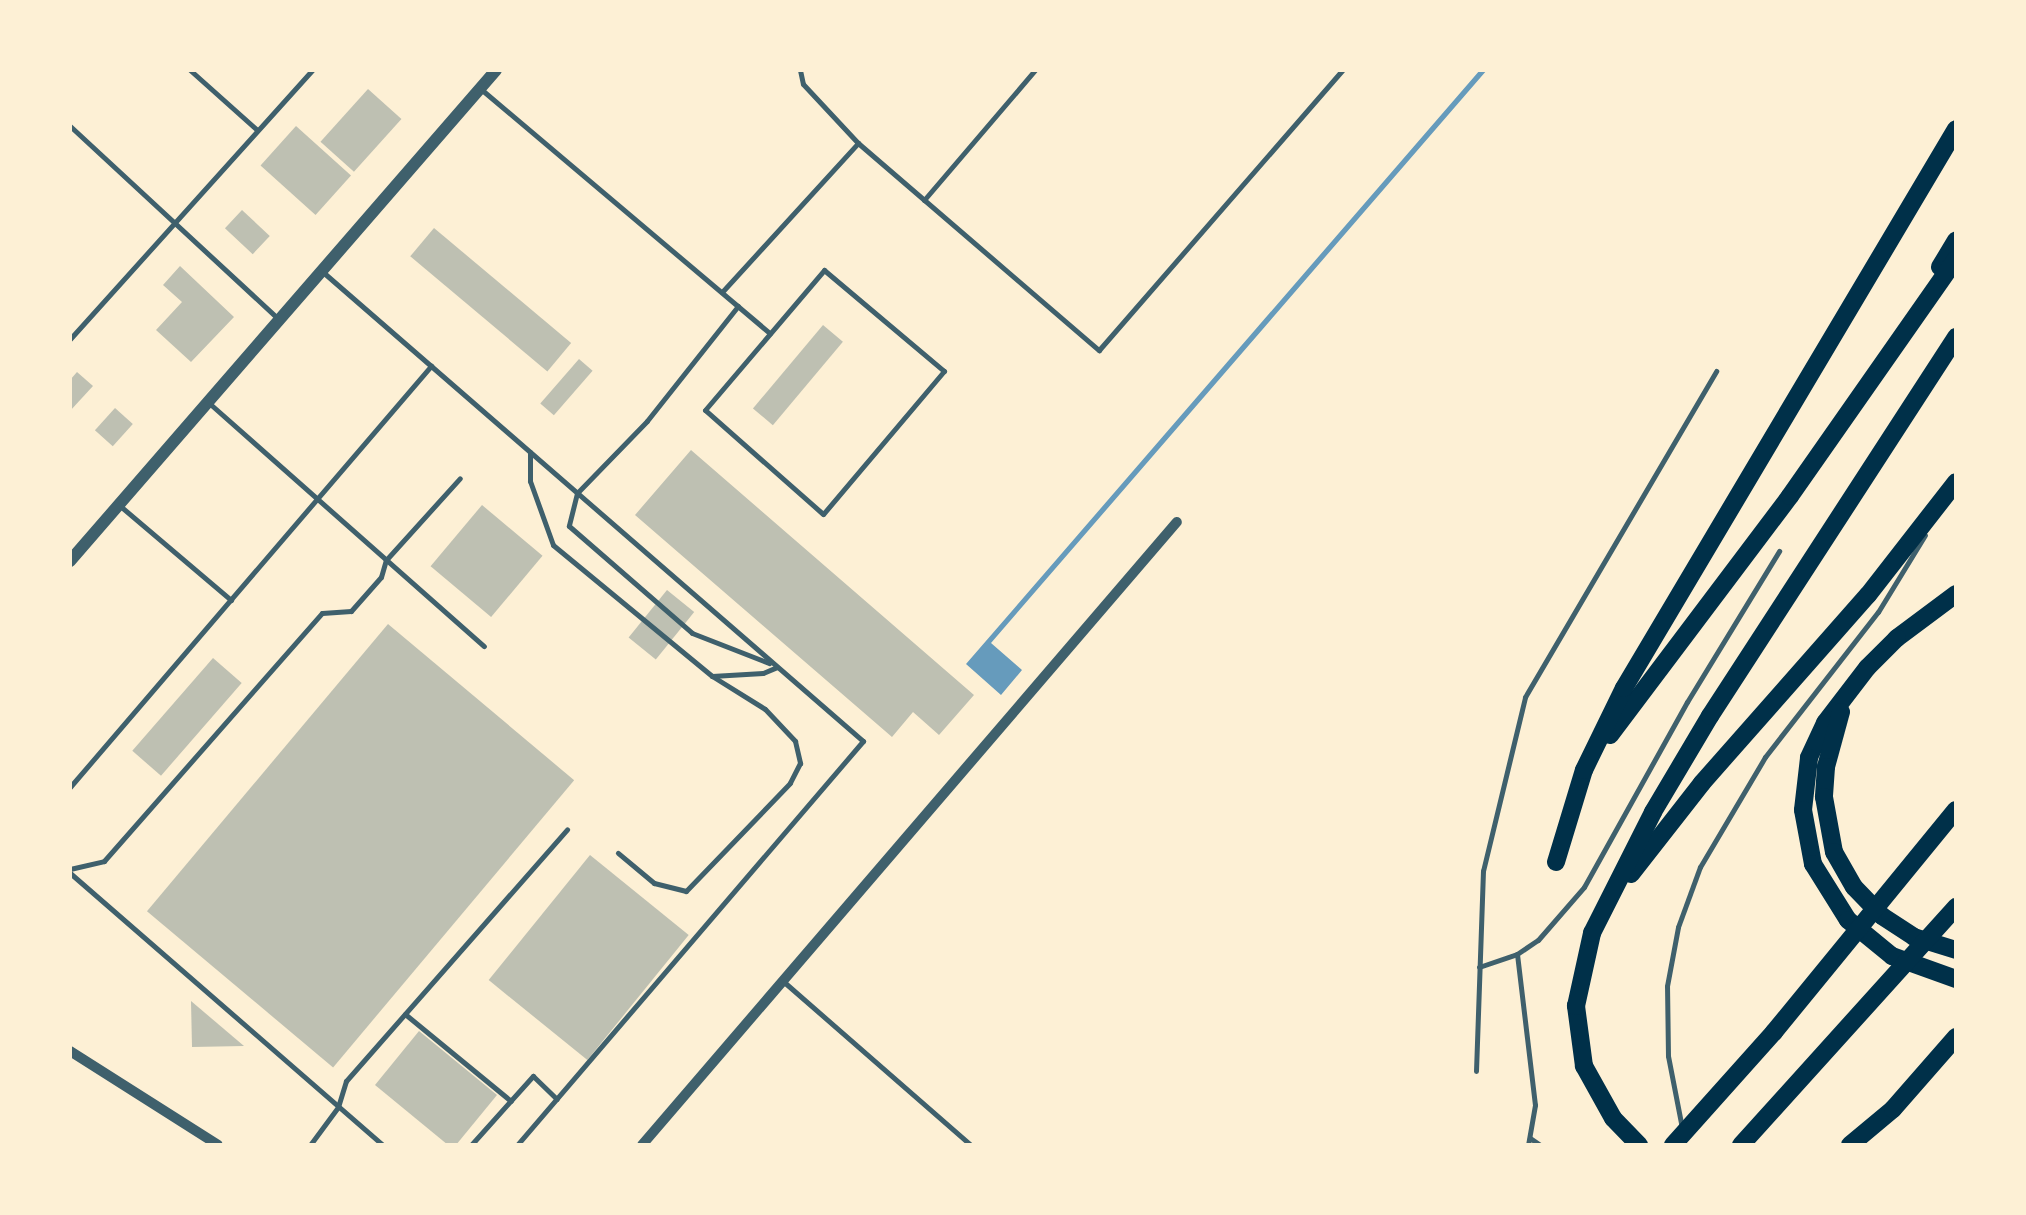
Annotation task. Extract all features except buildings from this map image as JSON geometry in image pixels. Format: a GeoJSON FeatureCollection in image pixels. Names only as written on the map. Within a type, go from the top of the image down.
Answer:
{"type":"FeatureCollection","features":[{"type":"Feature","properties":{"kind":"highway"},"geometry":{"type":"LineString","coordinates":[[1556,862],[1568,809],[1596,744],[1653,637],[1956,129]]}},
{"type":"Feature","properties":{"kind":"highway"},"geometry":{"type":"LineString","coordinates":[[1884,362],[1956,240]]}},
{"type":"Feature","properties":{"kind":"highway"},"geometry":{"type":"LineString","coordinates":[[1568,809],[1612,731],[1752,547],[1956,258]]}},
{"type":"Feature","properties":{"kind":"highway"},"geometry":{"type":"LineString","coordinates":[[1639,1145],[1613,1118],[1584,1066],[1578,1037],[1579,978],[1592,934],[1653,812],[1755,644],[1956,337]]}},
{"type":"Feature","properties":{"kind":"highway"},"geometry":{"type":"LineString","coordinates":[[1592,934],[1663,830],[1868,596],[1956,483]]}},
{"type":"Feature","properties":{"kind":"highway"},"geometry":{"type":"LineString","coordinates":[[1956,594],[1897,638],[1851,688],[1816,739],[1806,772],[1802,810],[1814,864],[1830,896],[1868,940],[1892,956],[1956,979]]}},
{"type":"Feature","properties":{"kind":"highway"},"geometry":{"type":"LineString","coordinates":[[1851,688],[1834,727],[1826,767],[1826,825],[1834,852],[1854,887],[1882,916],[1914,937],[1956,950]]}},
{"type":"Feature","properties":{"kind":"highway"},"geometry":{"type":"LineString","coordinates":[[1672,1145],[1774,1032],[1956,810]]}},
{"type":"Feature","properties":{"kind":"highway"},"geometry":{"type":"LineString","coordinates":[[1741,1145],[1956,907]]}},
{"type":"Feature","properties":{"kind":"highway"},"geometry":{"type":"LineString","coordinates":[[1850,1145],[1892,1109],[1956,1038]]}},
{"type":"Feature","properties":{"kind":"street"},"geometry":{"type":"LineString","coordinates":[[70,561],[496,70]]}},
{"type":"Feature","properties":{"kind":"street"},"geometry":{"type":"LineString","coordinates":[[642,1145],[1177,522]]}},
{"type":"Feature","properties":{"kind":"street"},"geometry":{"type":"LineString","coordinates":[[70,1051],[218,1145]]}},
{"type":"Feature","properties":{"kind":"lane"},"geometry":{"type":"LineString","coordinates":[[190,70],[258,130]]}},
{"type":"Feature","properties":{"kind":"lane"},"geometry":{"type":"LineString","coordinates":[[70,339],[312,70]]}},
{"type":"Feature","properties":{"kind":"lane"},"geometry":{"type":"LineString","coordinates":[[800,70],[803,84],[858,143],[1099,350],[1342,70]]}},
{"type":"Feature","properties":{"kind":"lane"},"geometry":{"type":"LineString","coordinates":[[924,200],[1036,70]]}},
{"type":"Feature","properties":{"kind":"lane"},"geometry":{"type":"LineString","coordinates":[[480,88],[770,334]]}},
{"type":"Feature","properties":{"kind":"lane"},"geometry":{"type":"LineString","coordinates":[[70,126],[279,320]]}},
{"type":"Feature","properties":{"kind":"lane"},"geometry":{"type":"LineString","coordinates":[[722,292],[858,143]]}},
{"type":"Feature","properties":{"kind":"lane"},"geometry":{"type":"LineString","coordinates":[[824,270],[944,371],[823,514],[706,410],[770,334],[824,270]]}},
{"type":"Feature","properties":{"kind":"lane"},"geometry":{"type":"LineString","coordinates":[[321,271],[863,741],[518,1145]]}},
{"type":"Feature","properties":{"kind":"lane"},"geometry":{"type":"LineString","coordinates":[[738,306],[647,421],[577,493],[569,526],[692,632],[777,666]]}},
{"type":"Feature","properties":{"kind":"lane"},"geometry":{"type":"LineString","coordinates":[[70,787],[431,366]]}},
{"type":"Feature","properties":{"kind":"lane"},"geometry":{"type":"LineString","coordinates":[[1476,1070],[1484,871],[1525,698],[1716,370]]}},
{"type":"Feature","properties":{"kind":"lane"},"geometry":{"type":"LineString","coordinates":[[208,402],[484,646]]}},
{"type":"Feature","properties":{"kind":"lane"},"geometry":{"type":"LineString","coordinates":[[530,452],[530,481],[552,546],[712,676],[765,708],[795,740],[800,764],[790,782],[686,891],[654,883],[618,853]]}},
{"type":"Feature","properties":{"kind":"lane"},"geometry":{"type":"LineString","coordinates":[[70,871],[104,861],[322,613],[351,611],[382,578],[386,560],[460,478]]}},
{"type":"Feature","properties":{"kind":"lane"},"geometry":{"type":"LineString","coordinates":[[1687,1145],[1671,1074],[1667,986],[1688,898],[1733,806],[1878,612],[1956,483]]}},
{"type":"Feature","properties":{"kind":"lane"},"geometry":{"type":"LineString","coordinates":[[119,504],[231,600]]}},
{"type":"Feature","properties":{"kind":"lane"},"geometry":{"type":"LineString","coordinates":[[1479,967],[1518,954],[1564,916],[1779,552]]}},
{"type":"Feature","properties":{"kind":"lane"},"geometry":{"type":"LineString","coordinates":[[712,676],[763,673],[777,666]]}},
{"type":"Feature","properties":{"kind":"lane"},"geometry":{"type":"LineString","coordinates":[[310,1145],[338,1107],[346,1080],[567,829]]}},
{"type":"Feature","properties":{"kind":"lane"},"geometry":{"type":"LineString","coordinates":[[70,871],[383,1145]]}},
{"type":"Feature","properties":{"kind":"lane"},"geometry":{"type":"LineString","coordinates":[[1518,954],[1535,1105],[1529,1141],[1540,1145]]}},
{"type":"Feature","properties":{"kind":"lane"},"geometry":{"type":"LineString","coordinates":[[782,980],[971,1145]]}},
{"type":"Feature","properties":{"kind":"lane"},"geometry":{"type":"LineString","coordinates":[[405,1014],[510,1101]]}},
{"type":"Feature","properties":{"kind":"lane"},"geometry":{"type":"LineString","coordinates":[[471,1145],[533,1076],[557,1099]]}},
{"type":"Feature","properties":{"kind":"water"},"geometry":{"type":"Polygon","coordinates":[[[1480,70],[1487,70],[991,643],[1022,670],[1001,695],[966,664],[1480,70]]]}}]}
